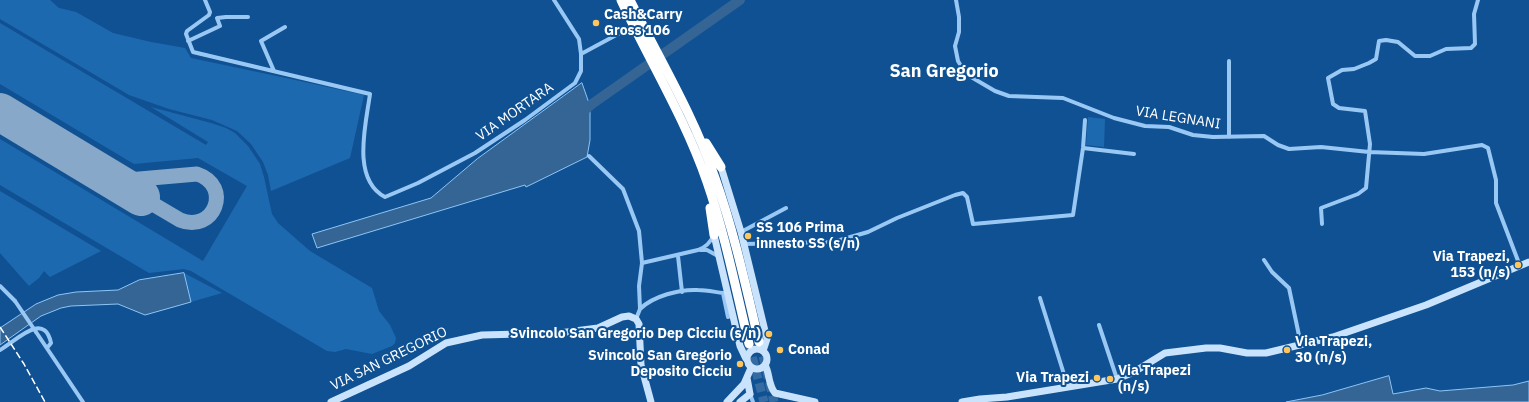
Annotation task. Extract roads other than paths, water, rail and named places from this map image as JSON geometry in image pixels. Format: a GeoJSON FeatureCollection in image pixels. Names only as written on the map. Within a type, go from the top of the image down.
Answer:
{"type":"FeatureCollection","features":[{"type":"Feature","properties":{"kind":"highway"},"geometry":{"type":"LineString","coordinates":[[621,0],[633,26],[642,34]]}},
{"type":"Feature","properties":{"kind":"highway"},"geometry":{"type":"LineString","coordinates":[[630,0],[642,34],[677,102],[691,142],[707,180],[720,224],[749,344]]}},
{"type":"Feature","properties":{"kind":"highway"},"geometry":{"type":"LineString","coordinates":[[677,102],[687,111],[721,167]]}},
{"type":"Feature","properties":{"kind":"highway"},"geometry":{"type":"LineString","coordinates":[[687,111],[715,176],[729,217],[759,342]]}},
{"type":"Feature","properties":{"kind":"highway"},"geometry":{"type":"LineString","coordinates":[[707,180],[714,235]]}},
{"type":"Feature","properties":{"kind":"street"},"geometry":{"type":"LineString","coordinates":[[205,0],[210,12],[209,15],[187,31],[186,34],[193,52],[274,71]]}},
{"type":"Feature","properties":{"kind":"street","name":"VIA MORTARA"},"geometry":{"type":"LineString","coordinates":[[274,71],[370,94],[362,146],[367,179],[379,194],[385,197],[418,183],[475,153],[525,120],[575,83],[581,72],[579,39],[554,0]]}},
{"type":"Feature","properties":{"kind":"street","name":"VIA LEGNANI"},"geometry":{"type":"LineString","coordinates":[[956,0],[959,17],[959,32],[955,46],[958,61],[966,74],[995,91],[1009,96],[1063,98],[1114,118],[1144,126],[1169,127],[1193,134],[1213,137],[1264,136],[1278,145],[1289,149],[1321,148],[1369,152],[1424,154],[1482,145],[1488,148],[1496,180],[1496,203],[1520,266]]}},
{"type":"Feature","properties":{"kind":"street"},"geometry":{"type":"LineString","coordinates":[[1322,224],[1321,208],[1358,194],[1366,188],[1367,157],[1369,152],[1369,133],[1365,111],[1339,108],[1334,104],[1328,78],[1342,70],[1354,69],[1369,64],[1376,59],[1380,41],[1386,40],[1398,42],[1416,56],[1430,56],[1446,50],[1471,48],[1475,44],[1474,14],[1478,0]]}},
{"type":"Feature","properties":{"kind":"street"},"geometry":{"type":"LineString","coordinates":[[188,41],[220,26],[217,18],[248,17]]}},
{"type":"Feature","properties":{"kind":"street"},"geometry":{"type":"LineString","coordinates":[[581,54],[633,26]]}},
{"type":"Feature","properties":{"kind":"street"},"geometry":{"type":"LineString","coordinates":[[274,71],[261,41],[285,27]]}},
{"type":"Feature","properties":{"kind":"street"},"geometry":{"type":"LineString","coordinates":[[1229,61],[1229,137]]}},
{"type":"Feature","properties":{"kind":"street"},"geometry":{"type":"LineString","coordinates":[[744,244],[833,242],[868,232],[897,218],[963,193],[967,197],[973,224],[1073,215],[1083,148],[1085,120]]}},
{"type":"Feature","properties":{"kind":"street"},"geometry":{"type":"LineString","coordinates":[[1083,148],[1134,154]]}},
{"type":"Feature","properties":{"kind":"street"},"geometry":{"type":"LineString","coordinates":[[589,156],[623,189],[639,231],[642,263],[639,286],[640,309],[636,319],[639,324],[641,365],[650,402]]}},
{"type":"Feature","properties":{"kind":"street"},"geometry":{"type":"LineString","coordinates":[[721,167],[741,232],[767,340],[763,351]]}},
{"type":"Feature","properties":{"kind":"street"},"geometry":{"type":"LineString","coordinates":[[741,232],[786,208]]}},
{"type":"Feature","properties":{"kind":"street"},"geometry":{"type":"LineString","coordinates":[[642,263],[678,256],[704,248],[714,235]]}},
{"type":"Feature","properties":{"kind":"street"},"geometry":{"type":"LineString","coordinates":[[714,235],[740,346],[746,361],[751,368],[757,370],[765,365],[767,358],[763,351],[758,349],[752,350],[747,355],[746,361]]}},
{"type":"Feature","properties":{"kind":"street"},"geometry":{"type":"LineString","coordinates":[[698,250],[707,250],[719,256]]}},
{"type":"Feature","properties":{"kind":"street"},"geometry":{"type":"LineString","coordinates":[[678,256],[682,292]]}},
{"type":"Feature","properties":{"kind":"street"},"geometry":{"type":"LineString","coordinates":[[1264,260],[1272,272],[1289,288],[1301,344]]}},
{"type":"Feature","properties":{"kind":"street"},"geometry":{"type":"LineString","coordinates":[[962,402],[1007,397],[1117,379],[1134,372],[1165,353],[1206,348],[1220,348],[1247,353],[1266,353],[1333,337],[1426,305],[1529,262]]}},
{"type":"Feature","properties":{"kind":"street"},"geometry":{"type":"LineString","coordinates":[[0,286],[15,301],[83,402]]}},
{"type":"Feature","properties":{"kind":"street"},"geometry":{"type":"LineString","coordinates":[[640,309],[650,301],[682,292],[697,290],[723,293],[728,318]]}},
{"type":"Feature","properties":{"kind":"street"},"geometry":{"type":"LineString","coordinates":[[1040,298],[1068,387]]}},
{"type":"Feature","properties":{"kind":"street","name":"VIA SAN GREGORIO"},"geometry":{"type":"LineString","coordinates":[[331,402],[409,366],[446,342],[482,335],[559,333],[598,328],[622,316],[629,316],[636,319]]}},
{"type":"Feature","properties":{"kind":"street"},"geometry":{"type":"LineString","coordinates":[[1099,325],[1117,379]]}},
{"type":"Feature","properties":{"kind":"street"},"geometry":{"type":"LineString","coordinates":[[0,350],[30,330],[38,328],[45,330],[50,338],[51,343],[47,348]]}},
{"type":"Feature","properties":{"kind":"street"},"geometry":{"type":"LineString","coordinates":[[765,365],[768,371],[771,387],[775,393],[815,402]]}},
{"type":"Feature","properties":{"kind":"street"},"geometry":{"type":"LineString","coordinates":[[727,402],[740,390],[751,368]]}},
{"type":"Feature","properties":{"kind":"street"},"geometry":{"type":"LineString","coordinates":[[747,378],[753,402]]}},
{"type":"Feature","properties":{"kind":"street"},"geometry":{"type":"LineString","coordinates":[[740,390],[745,390],[750,394]]}},
{"type":"Feature","properties":{"kind":"street"},"geometry":{"type":"LineString","coordinates":[[740,402],[750,394]]}},
{"type":"Feature","properties":{"kind":"waterway"},"geometry":{"type":"LineString","coordinates":[[579,115],[592,104],[740,0]]}},
{"type":"Feature","properties":{"kind":"tunnel"},"geometry":{"type":"LineString","coordinates":[[760,343],[774,402]]}},
{"type":"Feature","properties":{"kind":"tunnel"},"geometry":{"type":"LineString","coordinates":[[749,344],[764,402]]}},
{"type":"Feature","properties":{"kind":"railway"},"geometry":{"type":"LineString","coordinates":[[0,327],[24,364],[45,402]]}},
{"type":"Feature","properties":{"kind":"place","name":"Cash&Carry Gross 106"},"geometry":{"type":"Point","coordinates":[596,23]}},
{"type":"Feature","properties":{"kind":"place","name":"SS 106 Prima innesto SS (s/n)"},"geometry":{"type":"Point","coordinates":[748,236]}},
{"type":"Feature","properties":{"kind":"place","name":"Via Trapezi, 153 (n/s)"},"geometry":{"type":"Point","coordinates":[1518,265]}},
{"type":"Feature","properties":{"kind":"place","name":"Svincolo San Gregorio Dep Cicciu (s/n)"},"geometry":{"type":"Point","coordinates":[769,334]}},
{"type":"Feature","properties":{"kind":"place","name":"Conad"},"geometry":{"type":"Point","coordinates":[780,350]}},
{"type":"Feature","properties":{"kind":"place","name":"Via Trapezi, 30 (n/s)"},"geometry":{"type":"Point","coordinates":[1287,350]}},
{"type":"Feature","properties":{"kind":"place","name":"Svincolo San Gregorio Deposito Cicciu"},"geometry":{"type":"Point","coordinates":[740,364]}},
{"type":"Feature","properties":{"kind":"place","name":"Via Trapezi"},"geometry":{"type":"Point","coordinates":[1097,378]}},
{"type":"Feature","properties":{"kind":"place","name":"Via Trapezi (n/s)"},"geometry":{"type":"Point","coordinates":[1110,379]}},
{"type":"Feature","properties":{"kind":"district","name":"San Gregorio"},"geometry":{"type":"Point","coordinates":[944,72]}}]}
